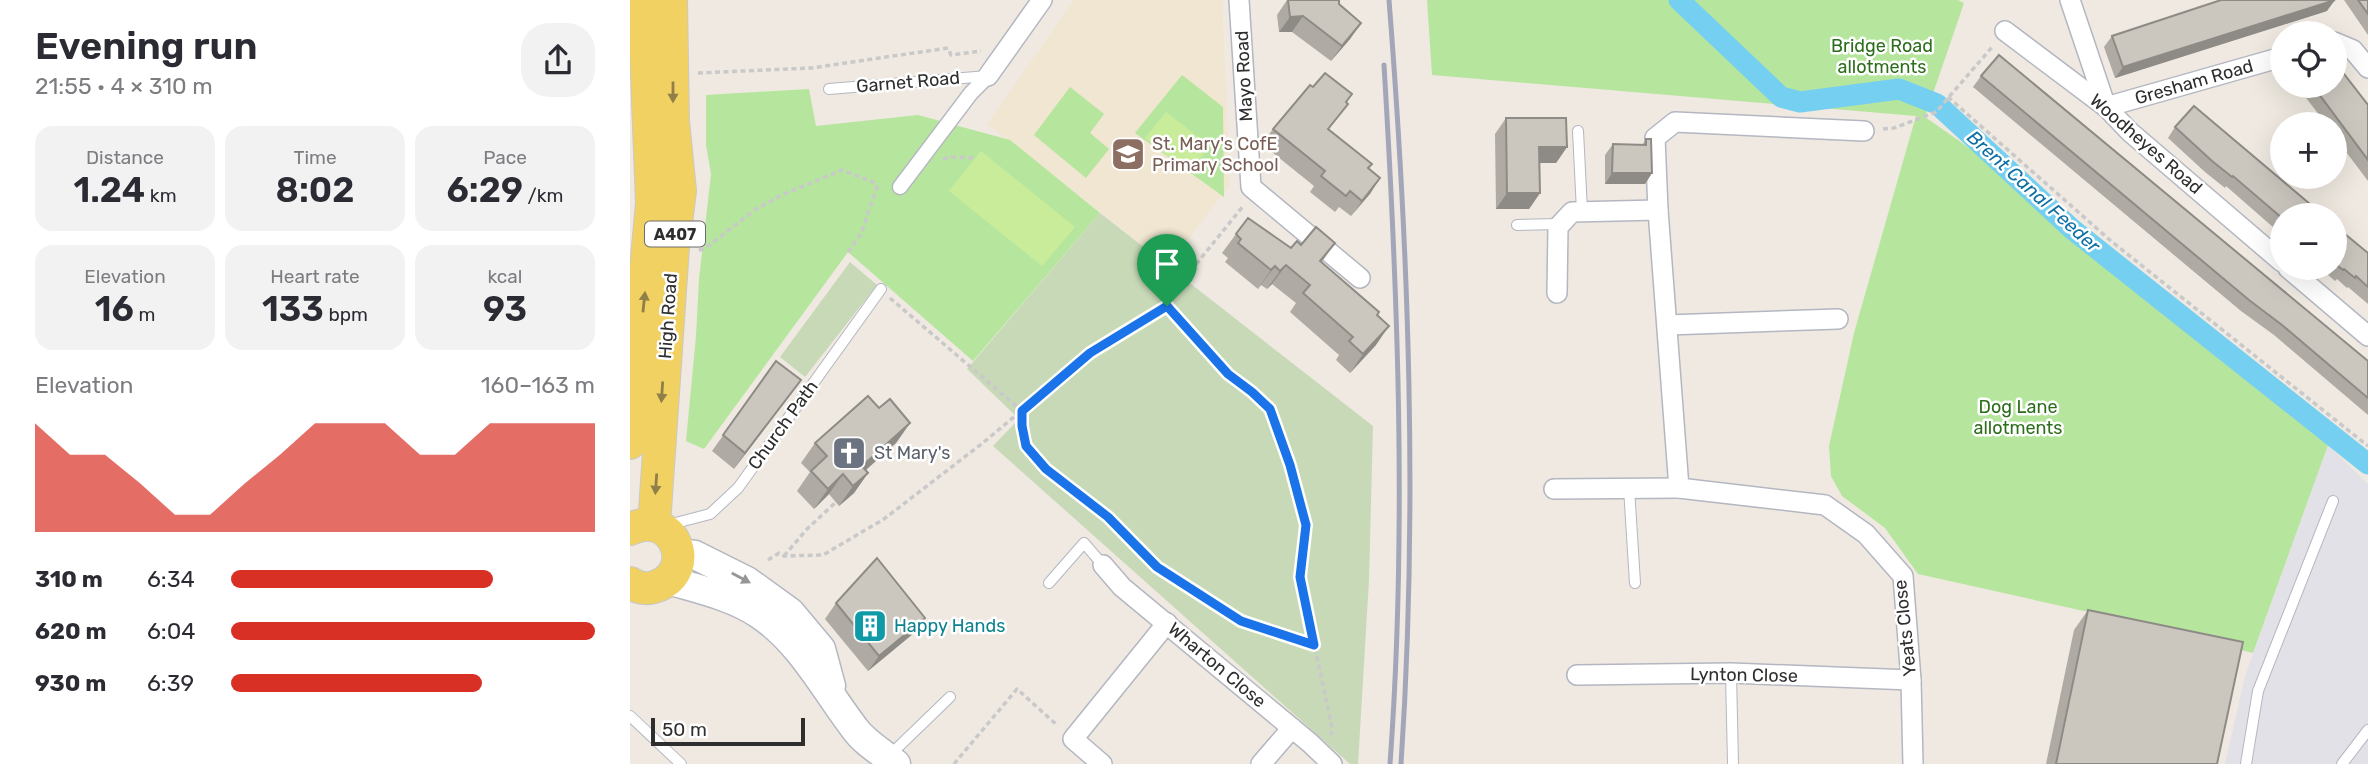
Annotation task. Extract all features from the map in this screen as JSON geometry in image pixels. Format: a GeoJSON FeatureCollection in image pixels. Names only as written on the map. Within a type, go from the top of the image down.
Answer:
{"type":"FeatureCollection","features":[{"type":"Feature","properties":{"kind":"main road","name":"High Road"},"geometry":{"type":"LineString","coordinates":[[630,443],[652,204],[658,12]]}},
{"type":"Feature","properties":{"kind":"main road","name":"High Road"},"geometry":{"type":"LineString","coordinates":[[658,12],[680,191],[672,260],[658,543]]}},
{"type":"Feature","properties":{"kind":"main road"},"geometry":{"type":"LineString","coordinates":[[631,586],[651,588],[658,543],[695,555],[747,581],[790,612],[821,649],[833,695],[857,732],[892,761]]}},
{"type":"Feature","properties":{"kind":"street","name":"Garnet Road"},"geometry":{"type":"LineString","coordinates":[[900,187],[971,93],[988,76],[1042,0]]}},
{"type":"Feature","properties":{"kind":"street","name":"Mayo Road"},"geometry":{"type":"LineString","coordinates":[[1239,0],[1251,187],[1256,191]]}},
{"type":"Feature","properties":{"kind":"street"},"geometry":{"type":"LineString","coordinates":[[2070,0],[2106,107]]}},
{"type":"Feature","properties":{"kind":"street","name":"Woodheyes Road"},"geometry":{"type":"LineString","coordinates":[[2005,31],[2106,107],[2130,132],[2270,252]]}},
{"type":"Feature","properties":{"kind":"street"},"geometry":{"type":"LineString","coordinates":[[2347,47],[2353,50],[2368,68]]}},
{"type":"Feature","properties":{"kind":"street","name":"Gresham Road"},"geometry":{"type":"LineString","coordinates":[[2106,107],[2270,60]]}},
{"type":"Feature","properties":{"kind":"street"},"geometry":{"type":"LineString","coordinates":[[1679,488],[1655,138],[1675,122],[1864,131]]}},
{"type":"Feature","properties":{"kind":"street"},"geometry":{"type":"LineString","coordinates":[[1256,191],[1360,278]]}},
{"type":"Feature","properties":{"kind":"street"},"geometry":{"type":"LineString","coordinates":[[1557,293],[1558,227],[1572,212],[1658,210]]}},
{"type":"Feature","properties":{"kind":"street"},"geometry":{"type":"LineString","coordinates":[[2302,280],[2368,336]]}},
{"type":"Feature","properties":{"kind":"street"},"geometry":{"type":"LineString","coordinates":[[1668,325],[1838,319]]}},
{"type":"Feature","properties":{"kind":"street","name":"Yeats Close"},"geometry":{"type":"LineString","coordinates":[[1554,489],[1679,488],[1825,505],[1866,534],[1903,576],[1911,680],[1913,764]]}},
{"type":"Feature","properties":{"kind":"street","name":"Wharton Close"},"geometry":{"type":"LineString","coordinates":[[1103,565],[1122,587],[1331,763]]}},
{"type":"Feature","properties":{"kind":"street"},"geometry":{"type":"LineString","coordinates":[[1102,764],[1073,739],[1167,623]]}},
{"type":"Feature","properties":{"kind":"street","name":"Lynton Close"},"geometry":{"type":"LineString","coordinates":[[1577,675],[1731,673],[1911,680]]}},
{"type":"Feature","properties":{"kind":"street"},"geometry":{"type":"LineString","coordinates":[[1261,764],[1292,728]]}},
{"type":"Feature","properties":{"kind":"lane","name":"Garnet Road"},"geometry":{"type":"LineString","coordinates":[[829,89],[988,76]]}},
{"type":"Feature","properties":{"kind":"lane"},"geometry":{"type":"LineString","coordinates":[[1578,131],[1582,211]]}},
{"type":"Feature","properties":{"kind":"lane"},"geometry":{"type":"LineString","coordinates":[[1517,225],[1561,224]]}},
{"type":"Feature","properties":{"kind":"lane","name":"Church Path"},"geometry":{"type":"LineString","coordinates":[[658,543],[710,514],[738,488],[881,289]]}},
{"type":"Feature","properties":{"kind":"lane"},"geometry":{"type":"LineString","coordinates":[[1629,488],[1634,583]]}},
{"type":"Feature","properties":{"kind":"lane"},"geometry":{"type":"LineString","coordinates":[[2246,764],[2259,691],[2333,501]]}},
{"type":"Feature","properties":{"kind":"lane"},"geometry":{"type":"LineString","coordinates":[[1049,583],[1084,543],[1103,565]]}},
{"type":"Feature","properties":{"kind":"lane"},"geometry":{"type":"LineString","coordinates":[[1731,673],[1733,764]]}},
{"type":"Feature","properties":{"kind":"lane"},"geometry":{"type":"LineString","coordinates":[[892,761],[950,697]]}},
{"type":"Feature","properties":{"kind":"lane"},"geometry":{"type":"LineString","coordinates":[[630,716],[681,764]]}},
{"type":"Feature","properties":{"kind":"lane"},"geometry":{"type":"LineString","coordinates":[[2342,764],[2368,730]]}},
{"type":"Feature","properties":{"kind":"path"},"geometry":{"type":"LineString","coordinates":[[1864,131],[1894,128],[1936,112],[2005,31]]}},
{"type":"Feature","properties":{"kind":"path"},"geometry":{"type":"LineString","coordinates":[[694,73],[811,68],[948,48],[951,55],[980,52],[988,42]]}},
{"type":"Feature","properties":{"kind":"path"},"geometry":{"type":"LineString","coordinates":[[1948,97],[2111,241],[2368,446]]}},
{"type":"Feature","properties":{"kind":"path"},"geometry":{"type":"LineString","coordinates":[[697,250],[705,249],[756,209],[842,170],[878,184]]}},
{"type":"Feature","properties":{"kind":"path"},"geometry":{"type":"LineString","coordinates":[[768,560],[779,553],[784,556],[823,555],[884,519],[985,442],[1090,353],[1167,306],[1185,278],[1256,191]]}},
{"type":"Feature","properties":{"kind":"path"},"geometry":{"type":"LineString","coordinates":[[881,289],[1022,411],[1026,446],[1039,461],[1108,517],[1157,567],[1241,621],[1314,645]]}},
{"type":"Feature","properties":{"kind":"path"},"geometry":{"type":"LineString","coordinates":[[1167,306],[1228,374],[1270,409],[1290,465],[1306,525],[1300,577],[1332,728],[1331,763]]}},
{"type":"Feature","properties":{"kind":"path"},"geometry":{"type":"LineString","coordinates":[[784,556],[835,502]]}},
{"type":"Feature","properties":{"kind":"path"},"geometry":{"type":"LineString","coordinates":[[954,764],[1017,689],[1073,739]]}},
{"type":"Feature","properties":{"kind":"shaded area","name":"St. Mary's CofE Primary School"},"geometry":{"type":"Polygon","coordinates":[[[1074,0],[1222,0],[1230,185],[1168,265],[987,124],[1074,0]]]}},
{"type":"Feature","properties":{"kind":"shaded area"},"geometry":{"type":"Polygon","coordinates":[[[2328,445],[2368,484],[2368,764],[2225,764],[2245,676],[2328,445]]]}},
{"type":"Feature","properties":{"kind":"green space","name":"Dog Lane allotments"},"geometry":{"type":"Polygon","coordinates":[[[1427,0],[1958,0],[1964,3],[1925,117],[1995,166],[2057,223],[2328,445],[2253,653],[1918,574],[1885,528],[1842,496],[1831,476],[1829,446],[1854,333],[1916,116],[1432,75],[1427,0]]]}},
{"type":"Feature","properties":{"kind":"green space"},"geometry":{"type":"Polygon","coordinates":[[[1182,75],[1223,107],[1224,197],[1135,133],[1182,75]]]}},
{"type":"Feature","properties":{"kind":"green space"},"geometry":{"type":"Polygon","coordinates":[[[1070,87],[1104,114],[1090,133],[1109,149],[1086,178],[1034,135],[1070,87]]]}},
{"type":"Feature","properties":{"kind":"green space"},"geometry":{"type":"Polygon","coordinates":[[[809,89],[816,126],[918,115],[1010,140],[1100,213],[973,361],[848,252],[704,449],[686,441],[699,279],[711,174],[706,145],[706,95],[809,89]]]}},
{"type":"Feature","properties":{"kind":"green space"},"geometry":{"type":"Polygon","coordinates":[[[1166,112],[1210,146],[1189,173],[1145,138],[1166,112]]]}},
{"type":"Feature","properties":{"kind":"green space"},"geometry":{"type":"Polygon","coordinates":[[[981,151],[1075,227],[1042,266],[949,191],[981,151]]]}},
{"type":"Feature","properties":{"kind":"green space"},"geometry":{"type":"Polygon","coordinates":[[[1100,213],[1373,426],[1369,580],[1358,764],[1350,764],[993,446],[1019,419],[967,369],[1100,213]]]}},
{"type":"Feature","properties":{"kind":"green space"},"geometry":{"type":"Polygon","coordinates":[[[850,262],[877,285],[805,377],[780,357],[850,262]]]}},
{"type":"Feature","properties":{"kind":"building"},"geometry":{"type":"Polygon","coordinates":[[[1288,0],[1339,0],[1339,4],[1361,23],[1342,46],[1303,16],[1290,17],[1288,0]]]}},
{"type":"Feature","properties":{"kind":"building"},"geometry":{"type":"Polygon","coordinates":[[[2221,0],[2335,0],[2123,67],[2112,36],[2221,0]]]}},
{"type":"Feature","properties":{"kind":"building"},"geometry":{"type":"Polygon","coordinates":[[[2358,0],[2368,0],[2368,14],[2358,0]]]}},
{"type":"Feature","properties":{"kind":"building"},"geometry":{"type":"Polygon","coordinates":[[[1999,55],[2368,361],[2368,398],[2282,325],[1981,76],[1999,55]]]}},
{"type":"Feature","properties":{"kind":"building"},"geometry":{"type":"Polygon","coordinates":[[[1325,73],[1352,94],[1346,102],[1348,104],[1328,129],[1372,164],[1368,168],[1380,178],[1362,201],[1350,191],[1346,196],[1321,176],[1325,171],[1273,129],[1310,85],[1313,87],[1325,73]]]}},
{"type":"Feature","properties":{"kind":"building"},"geometry":{"type":"Polygon","coordinates":[[[2347,78],[2368,105],[2368,160],[2347,132],[2347,112],[2332,112],[2322,98],[2347,98],[2347,78]]]}},
{"type":"Feature","properties":{"kind":"building"},"geometry":{"type":"Polygon","coordinates":[[[2194,106],[2270,170],[2270,189],[2292,189],[2309,203],[2270,203],[2270,208],[2175,127],[2194,106]]]}},
{"type":"Feature","properties":{"kind":"building"},"geometry":{"type":"Polygon","coordinates":[[[1506,118],[1566,118],[1567,147],[1539,147],[1540,193],[1507,193],[1506,118]]]}},
{"type":"Feature","properties":{"kind":"building"},"geometry":{"type":"Polygon","coordinates":[[[1646,139],[1651,139],[1652,173],[1612,173],[1613,144],[1646,145],[1646,139]]]}},
{"type":"Feature","properties":{"kind":"building"},"geometry":{"type":"Polygon","coordinates":[[[1248,218],[1291,248],[1297,241],[1301,245],[1316,227],[1335,243],[1320,261],[1379,312],[1377,315],[1389,326],[1363,354],[1349,341],[1353,337],[1303,293],[1310,285],[1286,265],[1280,271],[1275,266],[1271,270],[1238,243],[1241,239],[1236,234],[1248,218]]]}},
{"type":"Feature","properties":{"kind":"building"},"geometry":{"type":"Polygon","coordinates":[[[2347,236],[2368,253],[2368,287],[2356,276],[2355,278],[2347,271],[2347,236]]]}},
{"type":"Feature","properties":{"kind":"building"},"geometry":{"type":"Polygon","coordinates":[[[776,361],[801,380],[745,453],[723,435],[776,361]]]}},
{"type":"Feature","properties":{"kind":"building","name":"St Mary's"},"geometry":{"type":"Polygon","coordinates":[[[868,396],[879,408],[890,399],[910,423],[862,466],[868,473],[853,486],[843,474],[828,489],[811,471],[827,456],[815,443],[868,396]]]}},
{"type":"Feature","properties":{"kind":"building","name":"Happy Hands"},"geometry":{"type":"Polygon","coordinates":[[[877,558],[925,618],[879,656],[836,603],[877,558]]]}},
{"type":"Feature","properties":{"kind":"building"},"geometry":{"type":"Polygon","coordinates":[[[2088,610],[2243,642],[2217,764],[2056,764],[2088,610]]]}},
{"type":"Feature","properties":{"kind":"waterway","name":"Brent Canal Feeder"},"geometry":{"type":"LineString","coordinates":[[1679,0],[1781,97],[1800,102],[1899,89],[1937,104],[2072,229],[2368,464]]}},
{"type":"Feature","properties":{"kind":"railway"},"geometry":{"type":"LineString","coordinates":[[1389,0],[1402,191],[1409,382],[1409,573],[1401,764]]}},
{"type":"Feature","properties":{"kind":"railway"},"geometry":{"type":"LineString","coordinates":[[1384,65],[1399,414],[1398,589],[1390,764]]}},
{"type":"Feature","properties":{"kind":"place","name":"St. Mary's CofE Primary School"},"geometry":{"type":"Point","coordinates":[1128,154]}},
{"type":"Feature","properties":{"kind":"place","name":"St Mary's"},"geometry":{"type":"Point","coordinates":[849,453]}},
{"type":"Feature","properties":{"kind":"place","name":"Happy Hands"},"geometry":{"type":"Point","coordinates":[870,626]}},
{"type":"Feature","properties":{"kind":"route"},"geometry":{"type":"LineString","coordinates":[[1167,306],[1228,374],[1270,409],[1290,465],[1306,525],[1300,577],[1314,645],[1241,621],[1157,567],[1108,517],[1046,469],[1026,446],[1022,411],[1090,353],[1167,306]]}},
{"type":"Feature","properties":{"kind":"park label","name":"Bridge Road allotments"},"geometry":{"type":"Point","coordinates":[1882,56]}}]}
